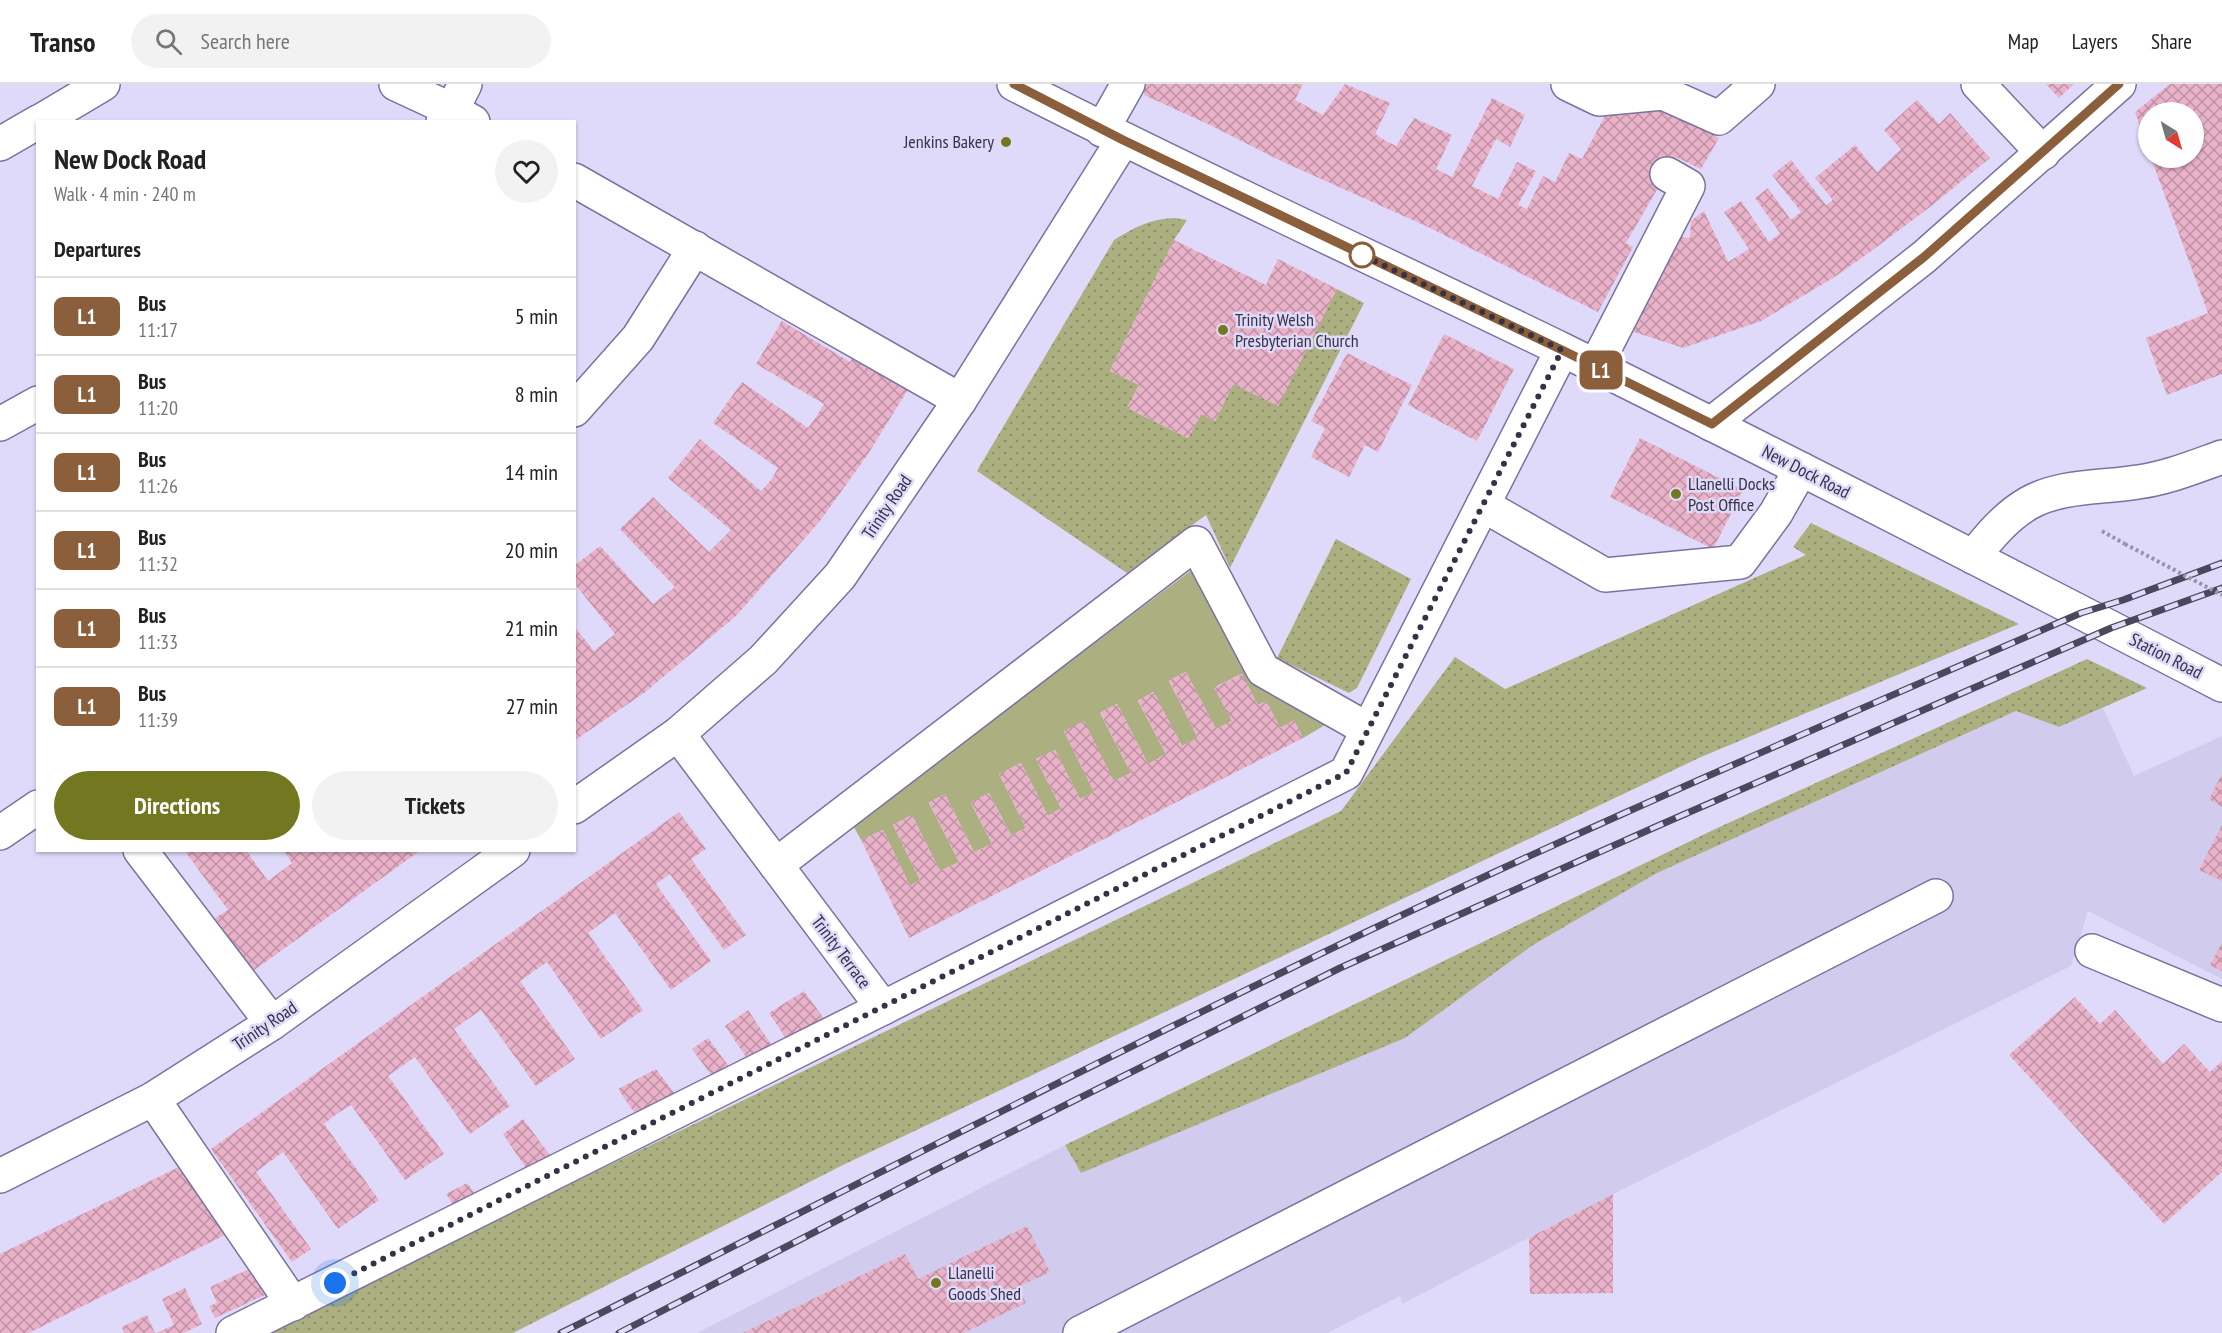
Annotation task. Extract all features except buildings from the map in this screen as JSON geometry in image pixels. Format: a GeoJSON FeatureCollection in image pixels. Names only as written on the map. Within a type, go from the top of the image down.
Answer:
{"type":"FeatureCollection","features":[{"type":"Feature","properties":{"kind":"street"},"geometry":{"type":"LineString","coordinates":[[41,120],[103,84]]}},
{"type":"Feature","properties":{"kind":"street"},"geometry":{"type":"LineString","coordinates":[[396,84],[458,109]]}},
{"type":"Feature","properties":{"kind":"street","name":"New Dock Road"},"geometry":{"type":"LineString","coordinates":[[1014,84],[1113,135],[1712,424],[2111,628]]}},
{"type":"Feature","properties":{"kind":"street","name":"Trinity Road"},"geometry":{"type":"LineString","coordinates":[[576,806],[678,734],[763,660],[840,576],[960,400],[1113,135],[1128,84]]}},
{"type":"Feature","properties":{"kind":"street"},"geometry":{"type":"LineString","coordinates":[[1569,84],[1599,99],[1663,93],[1719,118],[1758,84]]}},
{"type":"Feature","properties":{"kind":"street"},"geometry":{"type":"LineString","coordinates":[[1978,84],[2043,153]]}},
{"type":"Feature","properties":{"kind":"street"},"geometry":{"type":"LineString","coordinates":[[1712,424],[1924,257],[2119,84]]}},
{"type":"Feature","properties":{"kind":"street"},"geometry":{"type":"LineString","coordinates":[[0,144],[36,123]]}},
{"type":"Feature","properties":{"kind":"street"},"geometry":{"type":"LineString","coordinates":[[1595,367],[1688,186],[1667,174]]}},
{"type":"Feature","properties":{"kind":"street"},"geometry":{"type":"LineString","coordinates":[[576,181],[960,400]]}},
{"type":"Feature","properties":{"kind":"street"},"geometry":{"type":"LineString","coordinates":[[576,408],[638,338],[695,248]]}},
{"type":"Feature","properties":{"kind":"street","name":"Trinity Terrace"},"geometry":{"type":"LineString","coordinates":[[678,734],[883,1008],[1346,773],[1562,350]]}},
{"type":"Feature","properties":{"kind":"street"},"geometry":{"type":"LineString","coordinates":[[0,424],[36,404]]}},
{"type":"Feature","properties":{"kind":"street"},"geometry":{"type":"LineString","coordinates":[[1972,557],[2005,520],[2040,497],[2063,491],[2157,479],[2222,457]]}},
{"type":"Feature","properties":{"kind":"street"},"geometry":{"type":"LineString","coordinates":[[1483,505],[1605,575],[1740,562],[1776,513],[1801,469]]}},
{"type":"Feature","properties":{"kind":"street"},"geometry":{"type":"LineString","coordinates":[[776,866],[1196,543],[1263,670],[1367,729]]}},
{"type":"Feature","properties":{"kind":"street","name":"Station Road"},"geometry":{"type":"LineString","coordinates":[[2111,628],[2222,685]]}},
{"type":"Feature","properties":{"kind":"street"},"geometry":{"type":"LineString","coordinates":[[0,833],[36,808]]}},
{"type":"Feature","properties":{"kind":"street"},"geometry":{"type":"LineString","coordinates":[[142,852],[272,1023]]}},
{"type":"Feature","properties":{"kind":"street","name":"Trinity Road"},"geometry":{"type":"LineString","coordinates":[[0,1176],[153,1099],[272,1023],[510,852]]}},
{"type":"Feature","properties":{"kind":"street"},"geometry":{"type":"LineString","coordinates":[[1080,1333],[1115,1325],[1936,896]]}},
{"type":"Feature","properties":{"kind":"street"},"geometry":{"type":"LineString","coordinates":[[2092,951],[2222,1005]]}},
{"type":"Feature","properties":{"kind":"street"},"geometry":{"type":"LineString","coordinates":[[233,1333],[883,1008]]}},
{"type":"Feature","properties":{"kind":"street"},"geometry":{"type":"LineString","coordinates":[[153,1099],[293,1304]]}},
{"type":"Feature","properties":{"kind":"path"},"geometry":{"type":"LineString","coordinates":[[2125,544],[2222,595]]}},
{"type":"Feature","properties":{"kind":"shaded area"},"geometry":{"type":"Polygon","coordinates":[[[2103,708],[2134,776],[2222,736],[2222,979],[2088,911],[2071,966],[1613,1194],[1402,1304],[1400,1296],[1327,1333],[697,1333],[1065,1145],[1081,1173],[1533,945],[1657,873],[2016,711],[2059,727],[2103,708]]]}},
{"type":"Feature","properties":{"kind":"green space"},"geometry":{"type":"Polygon","coordinates":[[[1175,218],[1187,220],[1174,240],[1110,371],[1139,385],[1127,408],[1188,438],[1201,414],[1215,421],[1233,384],[1278,405],[1337,289],[1364,303],[1230,568],[1206,515],[1127,573],[977,471],[1114,240],[1143,224],[1175,218]]]}},
{"type":"Feature","properties":{"kind":"green space"},"geometry":{"type":"Polygon","coordinates":[[[1811,523],[2019,624],[1701,757],[843,1165],[513,1333],[262,1333],[1341,811],[1455,657],[1505,689],[1806,555],[1793,547],[1811,523]]]}},
{"type":"Feature","properties":{"kind":"green space"},"geometry":{"type":"Polygon","coordinates":[[[1336,539],[1411,579],[1357,688],[1349,693],[1277,658],[1336,539]]]}},
{"type":"Feature","properties":{"kind":"green space"},"geometry":{"type":"Polygon","coordinates":[[[1193,569],[1322,718],[1325,725],[1303,738],[1294,721],[1280,728],[1266,701],[1258,705],[1241,674],[1215,687],[1232,721],[1216,729],[1186,672],[1169,681],[1198,738],[1182,746],[1153,692],[1138,701],[1166,754],[1148,764],[1117,704],[1100,713],[1131,773],[1114,781],[1064,731],[1094,792],[1080,799],[1055,750],[1036,759],[1061,808],[1048,816],[1021,763],[999,774],[1026,828],[1011,835],[989,793],[971,803],[992,844],[974,852],[945,794],[929,803],[959,862],[940,871],[912,815],[893,825],[920,880],[910,886],[883,830],[861,840],[853,825],[1193,569]]]}},
{"type":"Feature","properties":{"kind":"green space"},"geometry":{"type":"Polygon","coordinates":[[[2087,659],[2147,688],[2059,727],[2016,711],[1657,873],[1533,945],[1405,1038],[1081,1173],[1065,1145],[1713,830],[2087,659]]]}},
{"type":"Feature","properties":{"kind":"railway"},"geometry":{"type":"LineString","coordinates":[[561,1333],[1196,1015],[1484,877],[1682,787],[2081,613],[2222,563]]}},
{"type":"Feature","properties":{"kind":"railway"},"geometry":{"type":"LineString","coordinates":[[619,1333],[931,1172],[1340,968],[1653,828],[2111,628],[2222,588]]}},
{"type":"Feature","properties":{"kind":"bus line","name":"L1"},"geometry":{"type":"LineString","coordinates":[[1014,84],[1123,140],[1712,424],[1924,257],[2119,84]]}},
{"type":"Feature","properties":{"kind":"place","name":"Jenkins Bakery"},"geometry":{"type":"Point","coordinates":[1006,142]}},
{"type":"Feature","properties":{"kind":"place","name":"Trinity Welsh Presbyterian Church"},"geometry":{"type":"Point","coordinates":[1223,330]}},
{"type":"Feature","properties":{"kind":"place","name":"Llanelli Docks Post Office"},"geometry":{"type":"Point","coordinates":[1676,494]}},
{"type":"Feature","properties":{"kind":"place","name":"Llanelli Goods Shed"},"geometry":{"type":"Point","coordinates":[936,1283]}},
{"type":"Feature","properties":{"kind":"route"},"geometry":{"type":"LineString","coordinates":[[335,1283],[1346,773],[1562,350],[1362,255]]}}]}
